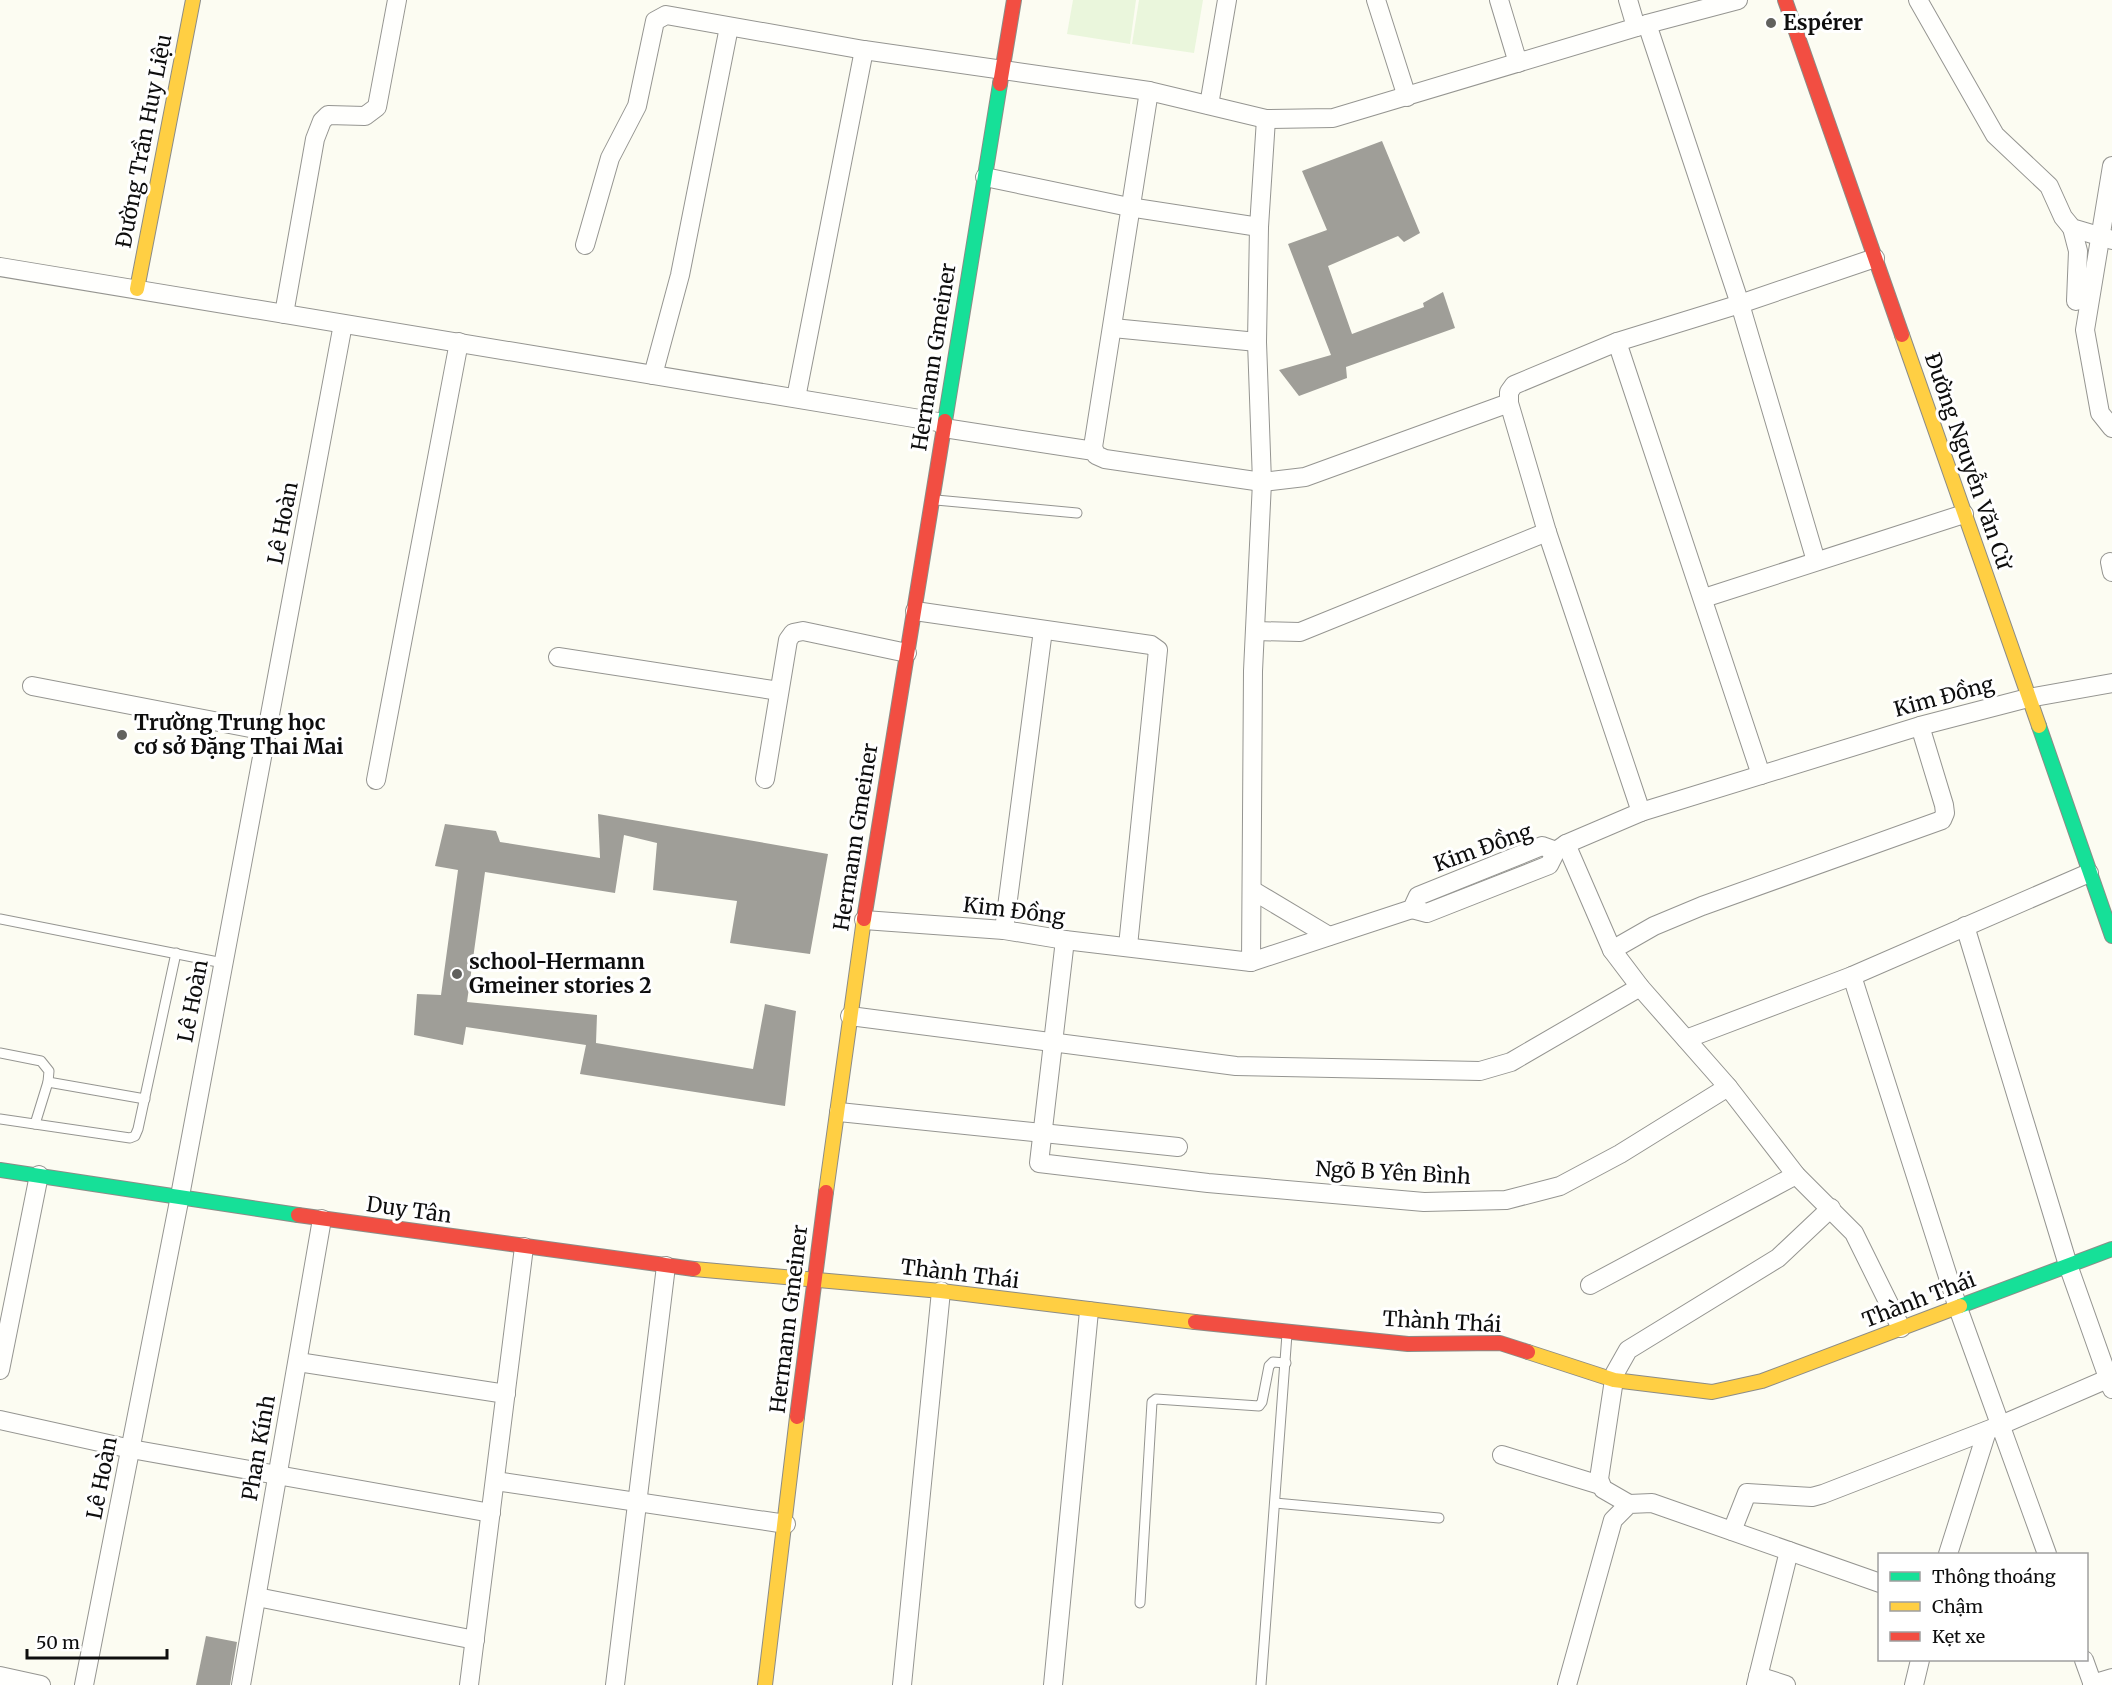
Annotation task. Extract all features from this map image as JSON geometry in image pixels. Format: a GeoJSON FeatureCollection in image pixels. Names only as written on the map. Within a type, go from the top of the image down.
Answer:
{"type":"FeatureCollection","features":[{"type":"Feature","properties":{"kind":"street","name":"Đường Trần Huy Liệu"},"geometry":{"type":"LineString","coordinates":[[137,289],[193,0]]}},
{"type":"Feature","properties":{"kind":"street"},"geometry":{"type":"LineString","coordinates":[[284,314],[315,140],[322,121],[328,115],[365,116],[377,107],[397,0]]}},
{"type":"Feature","properties":{"kind":"street","name":"Hermann Gmeiner"},"geometry":{"type":"LineString","coordinates":[[765,1685],[814,1281],[864,920],[1014,0]]}},
{"type":"Feature","properties":{"kind":"street"},"geometry":{"type":"LineString","coordinates":[[1209,105],[1227,0]]}},
{"type":"Feature","properties":{"kind":"street"},"geometry":{"type":"LineString","coordinates":[[1376,0],[1407,97]]}},
{"type":"Feature","properties":{"kind":"street"},"geometry":{"type":"LineString","coordinates":[[1499,0],[1518,63]]}},
{"type":"Feature","properties":{"kind":"street"},"geometry":{"type":"LineString","coordinates":[[1628,0],[1642,26],[1740,304],[1816,561]]}},
{"type":"Feature","properties":{"kind":"street"},"geometry":{"type":"LineString","coordinates":[[585,246],[610,158],[636,106],[655,21],[666,15],[1004,72],[1149,90],[1266,120],[1333,118],[1642,26],[1738,0]]}},
{"type":"Feature","properties":{"kind":"street","name":"Đường Nguyễn Văn Cừ"},"geometry":{"type":"LineString","coordinates":[[1785,0],[2112,936]]}},
{"type":"Feature","properties":{"kind":"street"},"geometry":{"type":"LineString","coordinates":[[1918,0],[1995,135],[2049,186],[2063,218],[2072,228],[2078,251],[2076,301]]}},
{"type":"Feature","properties":{"kind":"street"},"geometry":{"type":"LineString","coordinates":[[653,375],[680,275],[729,27]]}},
{"type":"Feature","properties":{"kind":"street"},"geometry":{"type":"LineString","coordinates":[[796,398],[864,50]]}},
{"type":"Feature","properties":{"kind":"street"},"geometry":{"type":"LineString","coordinates":[[1094,450],[1129,207],[1149,90]]}},
{"type":"Feature","properties":{"kind":"street"},"geometry":{"type":"LineString","coordinates":[[1251,962],[1255,631],[1262,482],[1257,342],[1259,227],[1266,120]]}},
{"type":"Feature","properties":{"kind":"street"},"geometry":{"type":"LineString","coordinates":[[2112,166],[2106,239],[2085,330],[2100,413],[2112,428]]}},
{"type":"Feature","properties":{"kind":"street"},"geometry":{"type":"LineString","coordinates":[[985,177],[1129,207],[1259,227]]}},
{"type":"Feature","properties":{"kind":"street"},"geometry":{"type":"LineString","coordinates":[[2072,228],[2106,239]]}},
{"type":"Feature","properties":{"kind":"street"},"geometry":{"type":"LineString","coordinates":[[1641,812],[1547,532],[1509,403],[1509,392],[1514,386],[1617,342],[1740,304],[1875,258]]}},
{"type":"Feature","properties":{"kind":"street"},"geometry":{"type":"LineString","coordinates":[[0,267],[796,398],[1094,450],[1105,459],[1262,482],[1305,477],[1509,403]]}},
{"type":"Feature","properties":{"kind":"street","name":"Lê Hoàn"},"geometry":{"type":"LineString","coordinates":[[84,1685],[180,1196],[343,324]]}},
{"type":"Feature","properties":{"kind":"street"},"geometry":{"type":"LineString","coordinates":[[1113,328],[1257,342]]}},
{"type":"Feature","properties":{"kind":"street"},"geometry":{"type":"LineString","coordinates":[[376,780],[459,342]]}},
{"type":"Feature","properties":{"kind":"street"},"geometry":{"type":"LineString","coordinates":[[1617,342],[1704,597],[1761,775]]}},
{"type":"Feature","properties":{"kind":"street"},"geometry":{"type":"LineString","coordinates":[[1704,597],[1964,514]]}},
{"type":"Feature","properties":{"kind":"street"},"geometry":{"type":"LineString","coordinates":[[1255,631],[1299,632],[1547,532]]}},
{"type":"Feature","properties":{"kind":"street"},"geometry":{"type":"LineString","coordinates":[[915,611],[1152,645],[1158,650],[1128,945]]}},
{"type":"Feature","properties":{"kind":"street"},"geometry":{"type":"LineString","coordinates":[[1004,930],[1043,630]]}},
{"type":"Feature","properties":{"kind":"street"},"geometry":{"type":"LineString","coordinates":[[765,779],[788,640],[797,632],[907,653]]}},
{"type":"Feature","properties":{"kind":"street"},"geometry":{"type":"LineString","coordinates":[[558,657],[779,691]]}},
{"type":"Feature","properties":{"kind":"street","name":"Kim Đồng"},"geometry":{"type":"LineString","coordinates":[[864,920],[1004,930],[1065,940],[1128,945],[1251,962],[1412,909],[1418,896],[1542,846],[1561,847],[1641,812],[1920,726],[2028,698],[2112,683]]}},
{"type":"Feature","properties":{"kind":"street"},"geometry":{"type":"LineString","coordinates":[[32,686],[266,730]]}},
{"type":"Feature","properties":{"kind":"street"},"geometry":{"type":"LineString","coordinates":[[1612,950],[1654,926],[1702,906],[1942,820],[1945,813],[1944,805],[1920,726]]}},
{"type":"Feature","properties":{"kind":"street"},"geometry":{"type":"LineString","coordinates":[[1412,909],[1427,913],[1549,865],[1561,847],[1612,950],[1640,987],[1728,1087],[1796,1175],[1832,1208],[1854,1233],[1901,1328]]}},
{"type":"Feature","properties":{"kind":"street"},"geometry":{"type":"LineString","coordinates":[[1493,865],[1501,884]]}},
{"type":"Feature","properties":{"kind":"street"},"geometry":{"type":"LineString","coordinates":[[1686,1039],[1852,976],[2090,873]]}},
{"type":"Feature","properties":{"kind":"street"},"geometry":{"type":"LineString","coordinates":[[1252,890],[1329,936]]}},
{"type":"Feature","properties":{"kind":"street"},"geometry":{"type":"LineString","coordinates":[[1732,1531],[1747,1493],[1812,1497],[1823,1494],[2111,1382],[2068,1265],[1965,926]]}},
{"type":"Feature","properties":{"kind":"street"},"geometry":{"type":"LineString","coordinates":[[1042,1134],[1065,940]]}},
{"type":"Feature","properties":{"kind":"street"},"geometry":{"type":"LineString","coordinates":[[1852,976],[1994,1428],[2047,1553]]}},
{"type":"Feature","properties":{"kind":"street"},"geometry":{"type":"LineString","coordinates":[[850,1016],[1236,1066],[1480,1071],[1511,1062],[1640,987]]}},
{"type":"Feature","properties":{"kind":"street","name":"Ngõ B Yên Bình"},"geometry":{"type":"LineString","coordinates":[[1042,1134],[1040,1163],[1208,1183],[1424,1202],[1506,1200],[1560,1186],[1620,1154],[1728,1087]]}},
{"type":"Feature","properties":{"kind":"street"},"geometry":{"type":"LineString","coordinates":[[838,1112],[1178,1147]]}},
{"type":"Feature","properties":{"kind":"street","name":"Duy Tân"},"geometry":{"type":"LineString","coordinates":[[0,1170],[524,1247],[666,1266],[814,1281]]}},
{"type":"Feature","properties":{"kind":"street"},"geometry":{"type":"LineString","coordinates":[[0,1370],[39,1175]]}},
{"type":"Feature","properties":{"kind":"street"},"geometry":{"type":"LineString","coordinates":[[1590,1285],[1796,1175]]}},
{"type":"Feature","properties":{"kind":"street"},"geometry":{"type":"LineString","coordinates":[[1600,1485],[1617,1365],[1628,1350],[1744,1281],[1778,1258],[1832,1208]]}},
{"type":"Feature","properties":{"kind":"street","name":"Phan Kính"},"geometry":{"type":"LineString","coordinates":[[241,1685],[322,1219]]}},
{"type":"Feature","properties":{"kind":"street"},"geometry":{"type":"LineString","coordinates":[[469,1685],[524,1247]]}},
{"type":"Feature","properties":{"kind":"street","name":"Thành Thái"},"geometry":{"type":"LineString","coordinates":[[814,1281],[941,1291],[1089,1311],[1408,1344],[1500,1343],[1614,1380],[1712,1392],[1762,1381],[2112,1249]]}},
{"type":"Feature","properties":{"kind":"street"},"geometry":{"type":"LineString","coordinates":[[615,1685],[666,1266]]}},
{"type":"Feature","properties":{"kind":"street"},"geometry":{"type":"LineString","coordinates":[[902,1685],[941,1291]]}},
{"type":"Feature","properties":{"kind":"street"},"geometry":{"type":"LineString","coordinates":[[1053,1685],[1089,1311]]}},
{"type":"Feature","properties":{"kind":"street"},"geometry":{"type":"LineString","coordinates":[[298,1362],[506,1394]]}},
{"type":"Feature","properties":{"kind":"street"},"geometry":{"type":"LineString","coordinates":[[0,1420],[131,1449],[491,1513]]}},
{"type":"Feature","properties":{"kind":"street"},"geometry":{"type":"LineString","coordinates":[[1948,1553],[1994,1428]]}},
{"type":"Feature","properties":{"kind":"street"},"geometry":{"type":"LineString","coordinates":[[1502,1455],[1600,1485],[1629,1504],[1652,1503],[1878,1582]]}},
{"type":"Feature","properties":{"kind":"street"},"geometry":{"type":"LineString","coordinates":[[495,1481],[786,1524]]}},
{"type":"Feature","properties":{"kind":"street"},"geometry":{"type":"LineString","coordinates":[[1567,1685],[1613,1520],[1629,1504]]}},
{"type":"Feature","properties":{"kind":"street"},"geometry":{"type":"LineString","coordinates":[[1786,1685],[1757,1680],[1789,1551]]}},
{"type":"Feature","properties":{"kind":"street"},"geometry":{"type":"LineString","coordinates":[[257,1597],[475,1640]]}},
{"type":"Feature","properties":{"kind":"street"},"geometry":{"type":"LineString","coordinates":[[1914,1685],[1920,1661]]}},
{"type":"Feature","properties":{"kind":"street"},"geometry":{"type":"LineString","coordinates":[[2085,1661],[2093,1684],[2112,1678]]}},
{"type":"Feature","properties":{"kind":"street"},"geometry":{"type":"LineString","coordinates":[[0,1676],[41,1685]]}},
{"type":"Feature","properties":{"kind":"lane"},"geometry":{"type":"LineString","coordinates":[[931,499],[1077,513]]}},
{"type":"Feature","properties":{"kind":"lane"},"geometry":{"type":"LineString","coordinates":[[0,919],[223,963]]}},
{"type":"Feature","properties":{"kind":"lane"},"geometry":{"type":"LineString","coordinates":[[0,1119],[130,1138],[138,1129],[176,954]]}},
{"type":"Feature","properties":{"kind":"lane"},"geometry":{"type":"LineString","coordinates":[[0,1053],[41,1061],[49,1071],[48,1082],[35,1124]]}},
{"type":"Feature","properties":{"kind":"lane"},"geometry":{"type":"LineString","coordinates":[[48,1082],[145,1099]]}},
{"type":"Feature","properties":{"kind":"lane"},"geometry":{"type":"LineString","coordinates":[[1261,1685],[1287,1332]]}},
{"type":"Feature","properties":{"kind":"lane"},"geometry":{"type":"LineString","coordinates":[[1140,1603],[1152,1402],[1156,1399],[1259,1406],[1262,1402],[1269,1366],[1274,1362],[1286,1363]]}},
{"type":"Feature","properties":{"kind":"lane"},"geometry":{"type":"LineString","coordinates":[[1275,1503],[1439,1518]]}},
{"type":"Feature","properties":{"kind":"green space"},"geometry":{"type":"Polygon","coordinates":[[[1073,0],[1136,0],[1130,44],[1067,34],[1073,0]]]}},
{"type":"Feature","properties":{"kind":"green space"},"geometry":{"type":"Polygon","coordinates":[[[1139,0],[1203,0],[1194,53],[1132,44],[1139,0]]]}},
{"type":"Feature","properties":{"kind":"building"},"geometry":{"type":"Polygon","coordinates":[[[1382,141],[1420,233],[1404,242],[1398,236],[1328,266],[1352,334],[1424,307],[1423,303],[1443,292],[1455,328],[1346,367],[1347,378],[1299,396],[1279,370],[1331,355],[1288,244],[1327,230],[1302,171],[1382,141]]]}},
{"type":"Feature","properties":{"kind":"building","name":"school-Hermann Gmeiner stories 2"},"geometry":{"type":"Polygon","coordinates":[[[598,814],[828,854],[810,954],[730,943],[737,901],[653,890],[657,843],[624,835],[615,893],[485,872],[467,1002],[597,1015],[596,1043],[753,1069],[765,1004],[796,1011],[785,1106],[580,1074],[586,1045],[466,1027],[463,1045],[414,1035],[417,994],[441,995],[458,870],[435,866],[445,824],[496,831],[500,842],[600,858],[598,814]]]}},
{"type":"Feature","properties":{"kind":"building"},"geometry":{"type":"Polygon","coordinates":[[[206,1636],[237,1642],[230,1685],[196,1685],[206,1636]]]}},
{"type":"Feature","properties":{"kind":"traffic: fast"},"geometry":{"type":"LineString","coordinates":[[945,421],[1000,84]]}},
{"type":"Feature","properties":{"kind":"traffic: fast"},"geometry":{"type":"LineString","coordinates":[[2039,726],[2112,936]]}},
{"type":"Feature","properties":{"kind":"traffic: fast"},"geometry":{"type":"LineString","coordinates":[[0,1170],[298,1215]]}},
{"type":"Feature","properties":{"kind":"traffic: fast"},"geometry":{"type":"LineString","coordinates":[[1960,1306],[2112,1249]]}},
{"type":"Feature","properties":{"kind":"traffic: slow"},"geometry":{"type":"LineString","coordinates":[[137,289],[193,0]]}},
{"type":"Feature","properties":{"kind":"traffic: slow"},"geometry":{"type":"LineString","coordinates":[[1902,335],[2039,726]]}},
{"type":"Feature","properties":{"kind":"traffic: slow"},"geometry":{"type":"LineString","coordinates":[[826,1192],[864,919]]}},
{"type":"Feature","properties":{"kind":"traffic: slow"},"geometry":{"type":"LineString","coordinates":[[694,1269],[941,1291],[1195,1322]]}},
{"type":"Feature","properties":{"kind":"traffic: slow"},"geometry":{"type":"LineString","coordinates":[[1528,1352],[1614,1380],[1712,1392],[1762,1381],[1960,1306]]}},
{"type":"Feature","properties":{"kind":"traffic: slow"},"geometry":{"type":"LineString","coordinates":[[765,1685],[797,1417]]}},
{"type":"Feature","properties":{"kind":"traffic: jam"},"geometry":{"type":"LineString","coordinates":[[1000,84],[1014,0]]}},
{"type":"Feature","properties":{"kind":"traffic: jam"},"geometry":{"type":"LineString","coordinates":[[1785,0],[1902,335]]}},
{"type":"Feature","properties":{"kind":"traffic: jam"},"geometry":{"type":"LineString","coordinates":[[864,919],[945,421]]}},
{"type":"Feature","properties":{"kind":"traffic: jam"},"geometry":{"type":"LineString","coordinates":[[797,1417],[826,1192]]}},
{"type":"Feature","properties":{"kind":"traffic: jam"},"geometry":{"type":"LineString","coordinates":[[298,1215],[694,1269]]}},
{"type":"Feature","properties":{"kind":"traffic: jam"},"geometry":{"type":"LineString","coordinates":[[1195,1322],[1408,1344],[1500,1343],[1528,1352]]}},
{"type":"Feature","properties":{"kind":"place","name":"Espérer"},"geometry":{"type":"Point","coordinates":[1771,23]}},
{"type":"Feature","properties":{"kind":"place","name":"Trường Trung học cơ sở Đặng Thai Mai"},"geometry":{"type":"Point","coordinates":[122,735]}},
{"type":"Feature","properties":{"kind":"place","name":"school-Hermann Gmeiner stories 2"},"geometry":{"type":"Point","coordinates":[457,974]}}]}
